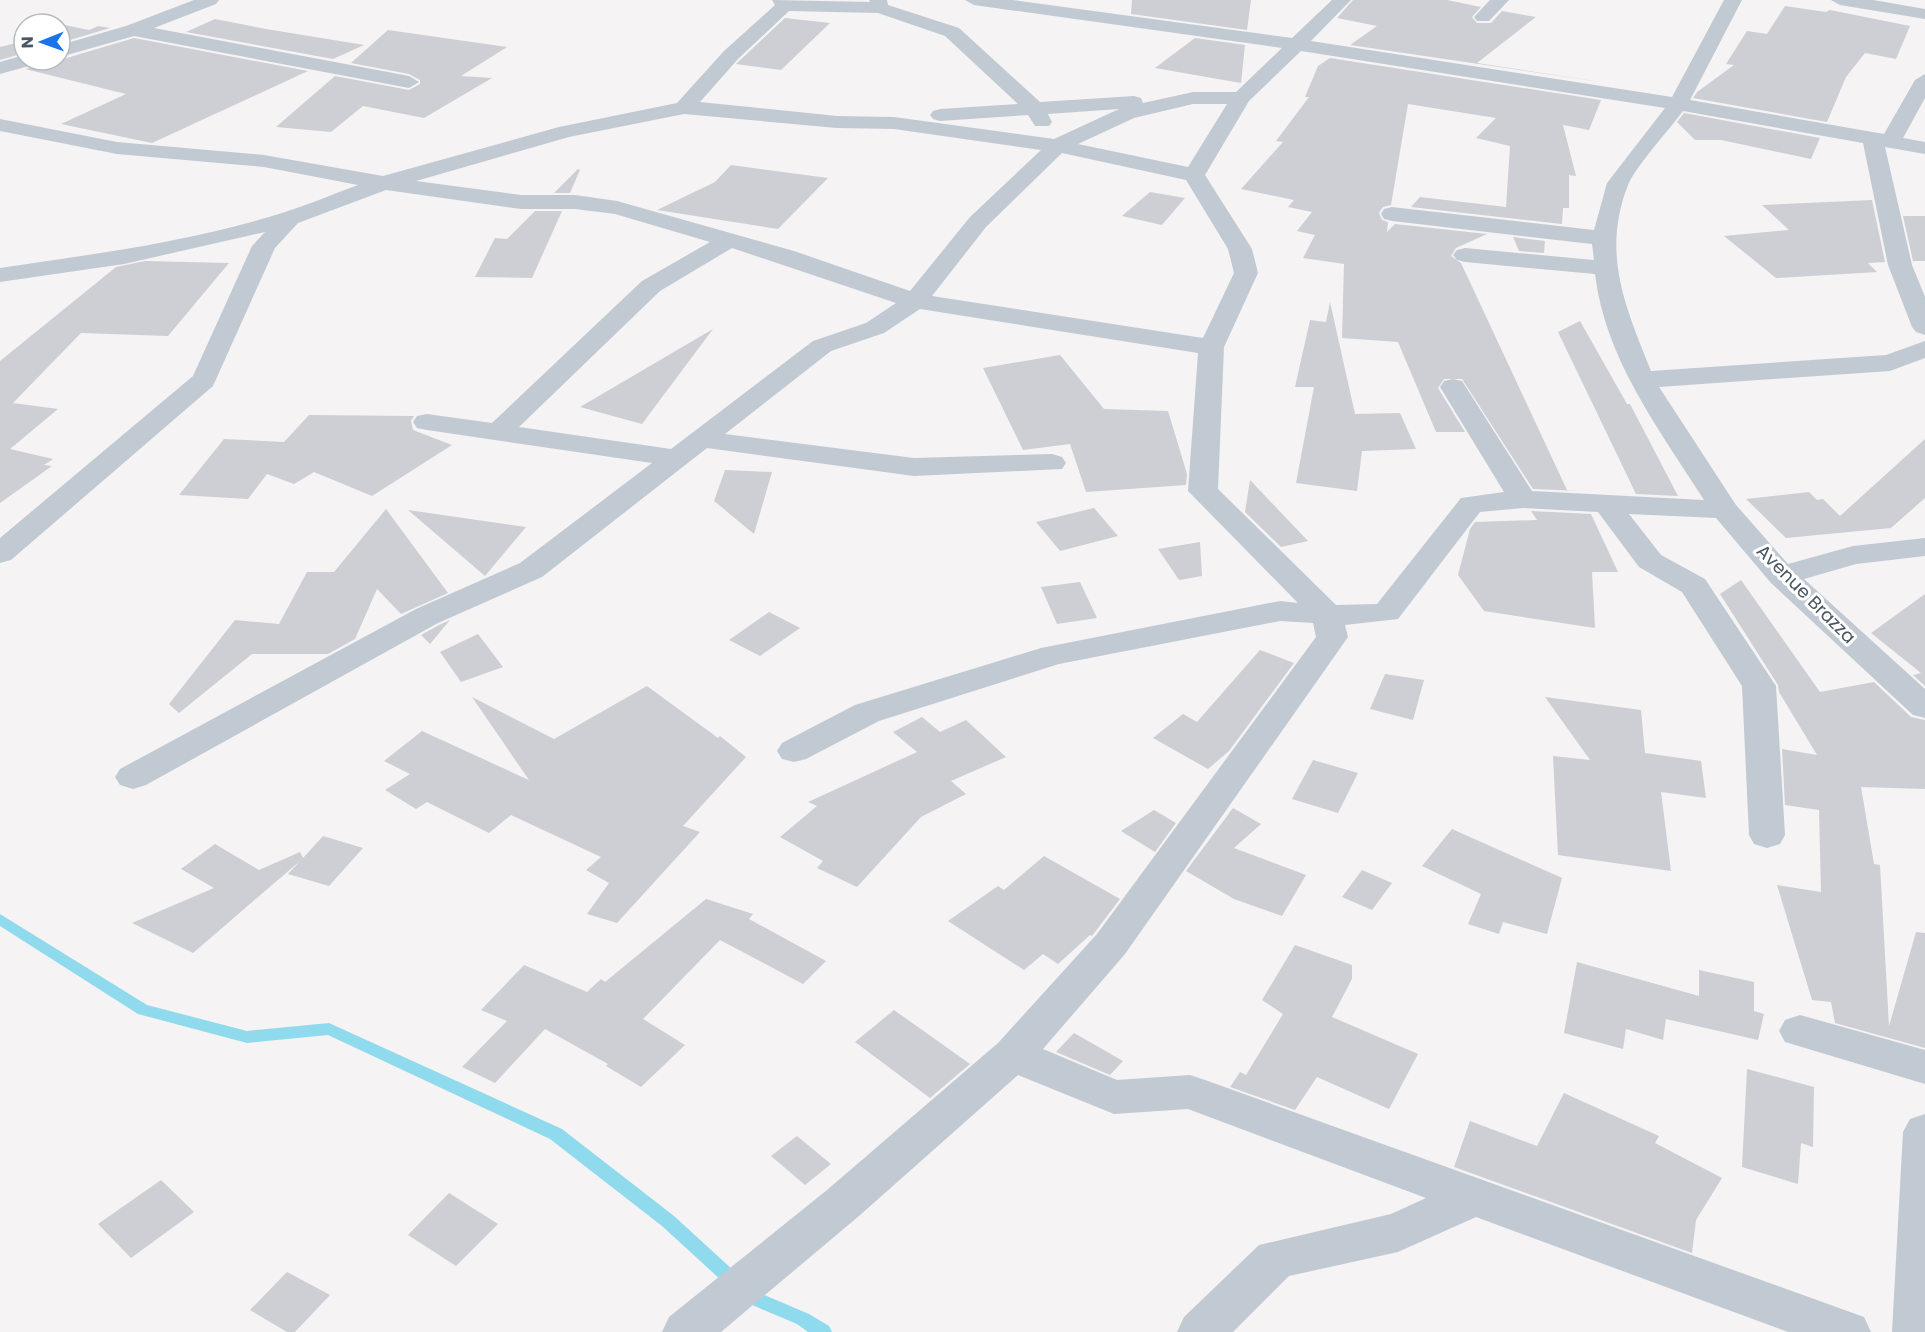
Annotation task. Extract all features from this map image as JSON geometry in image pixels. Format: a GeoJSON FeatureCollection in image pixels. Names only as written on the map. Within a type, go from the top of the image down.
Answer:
{"type":"FeatureCollection","features":[{"type":"Feature","properties":{"kind":"street"},"geometry":{"type":"LineString","coordinates":[[72,48],[133,30],[210,0]]}},
{"type":"Feature","properties":{"kind":"street"},"geometry":{"type":"LineString","coordinates":[[974,0],[1086,7],[1295,44],[1678,104],[1925,148]]}},
{"type":"Feature","properties":{"kind":"street"},"geometry":{"type":"LineString","coordinates":[[1194,175],[1241,98],[1342,0]]}},
{"type":"Feature","properties":{"kind":"street"},"geometry":{"type":"LineString","coordinates":[[1483,17],[1500,0]]}},
{"type":"Feature","properties":{"kind":"street"},"geometry":{"type":"LineString","coordinates":[[1392,214],[1603,238],[1618,183],[1678,104],[1733,0]]}},
{"type":"Feature","properties":{"kind":"street"},"geometry":{"type":"LineString","coordinates":[[1840,0],[1925,14]]}},
{"type":"Feature","properties":{"kind":"street"},"geometry":{"type":"LineString","coordinates":[[684,108],[731,55],[783,3],[879,4],[952,32],[1035,109],[1057,146]]}},
{"type":"Feature","properties":{"kind":"street"},"geometry":{"type":"LineString","coordinates":[[133,30],[409,82]]}},
{"type":"Feature","properties":{"kind":"street"},"geometry":{"type":"LineString","coordinates":[[1925,80],[1882,141],[1900,265],[1925,327]]}},
{"type":"Feature","properties":{"kind":"street"},"geometry":{"type":"LineString","coordinates":[[1,275],[124,257],[202,241],[290,218],[384,183],[566,131],[684,108],[837,122],[1193,98],[1241,98]]}},
{"type":"Feature","properties":{"kind":"street"},"geometry":{"type":"LineString","coordinates":[[133,777],[427,616],[531,570],[822,346],[875,328],[915,301],[978,222],[1057,146],[1127,113],[1193,98]]}},
{"type":"Feature","properties":{"kind":"street"},"geometry":{"type":"LineString","coordinates":[[701,1320],[843,1203],[1013,1055],[1111,944],[1332,637],[1327,614],[1203,491],[1211,347],[1246,273],[1240,249],[1194,175],[1057,146],[894,123],[855,121]]}},
{"type":"Feature","properties":{"kind":"street"},"geometry":{"type":"LineString","coordinates":[[0,125],[117,148],[264,161],[384,183],[520,202],[575,202],[617,208],[786,256],[915,301],[1211,347]]}},
{"type":"Feature","properties":{"kind":"street"},"geometry":{"type":"LineString","coordinates":[[0,554],[204,380],[264,246],[290,218]]}},
{"type":"Feature","properties":{"kind":"street","name":"Avenue Brazza"},"geometry":{"type":"LineString","coordinates":[[1603,238],[1611,302],[1641,380],[1725,510],[1782,576],[1925,707]]}},
{"type":"Feature","properties":{"kind":"street"},"geometry":{"type":"LineString","coordinates":[[498,432],[651,286],[729,240]]}},
{"type":"Feature","properties":{"kind":"street"},"geometry":{"type":"LineString","coordinates":[[1464,255],[1607,268]]}},
{"type":"Feature","properties":{"kind":"street"},"geometry":{"type":"LineString","coordinates":[[1641,380],[1890,363],[1925,349]]}},
{"type":"Feature","properties":{"kind":"street"},"geometry":{"type":"LineString","coordinates":[[1453,387],[1523,499]]}},
{"type":"Feature","properties":{"kind":"street"},"geometry":{"type":"LineString","coordinates":[[427,422],[676,458]]}},
{"type":"Feature","properties":{"kind":"street"},"geometry":{"type":"LineString","coordinates":[[701,439],[914,467],[1052,463]]}},
{"type":"Feature","properties":{"kind":"street"},"geometry":{"type":"LineString","coordinates":[[794,751],[867,713],[1053,655],[1280,611],[1357,616],[1387,612],[1471,504],[1523,499],[1725,510]]}},
{"type":"Feature","properties":{"kind":"street"},"geometry":{"type":"LineString","coordinates":[[1607,504],[1650,561],[1694,586],[1759,686],[1767,835]]}},
{"type":"Feature","properties":{"kind":"street"},"geometry":{"type":"LineString","coordinates":[[1782,576],[1853,555],[1925,547]]}},
{"type":"Feature","properties":{"kind":"street"},"geometry":{"type":"LineString","coordinates":[[1800,1031],[1925,1067]]}},
{"type":"Feature","properties":{"kind":"street"},"geometry":{"type":"LineString","coordinates":[[1013,1055],[1114,1097],[1190,1092],[1847,1332]]}},
{"type":"Feature","properties":{"kind":"street"},"geometry":{"type":"LineString","coordinates":[[1916,1332],[1925,1132]]}},
{"type":"Feature","properties":{"kind":"street"},"geometry":{"type":"LineString","coordinates":[[1201,1332],[1275,1259],[1398,1232],[1474,1197]]}},
{"type":"Feature","properties":{"kind":"building"},"geometry":{"type":"Polygon","coordinates":[[[1132,0],[1251,0],[1247,30],[1131,14],[1132,0]]]}},
{"type":"Feature","properties":{"kind":"building"},"geometry":{"type":"Polygon","coordinates":[[[1353,0],[1447,0],[1481,7],[1472,17],[1477,23],[1491,23],[1502,11],[1536,17],[1477,63],[1608,83],[1350,45],[1377,26],[1337,18],[1353,0]]]}},
{"type":"Feature","properties":{"kind":"building"},"geometry":{"type":"Polygon","coordinates":[[[1785,6],[1826,12],[1830,10],[1910,26],[1896,59],[1865,53],[1846,77],[1827,122],[1693,98],[1697,92],[1734,65],[1726,64],[1747,31],[1767,34],[1785,6]]]}},
{"type":"Feature","properties":{"kind":"building"},"geometry":{"type":"Polygon","coordinates":[[[785,18],[830,23],[781,70],[736,64],[785,18]]]}},
{"type":"Feature","properties":{"kind":"building"},"geometry":{"type":"Polygon","coordinates":[[[215,19],[364,45],[333,59],[186,32],[215,19]]]}},
{"type":"Feature","properties":{"kind":"building"},"geometry":{"type":"Polygon","coordinates":[[[72,26],[89,30],[98,26],[110,28],[72,39],[72,26]]]}},
{"type":"Feature","properties":{"kind":"building"},"geometry":{"type":"Polygon","coordinates":[[[388,30],[507,47],[461,76],[492,78],[424,118],[363,106],[331,132],[276,127],[335,76],[409,90],[420,84],[420,80],[409,74],[351,63],[388,30]]]}},
{"type":"Feature","properties":{"kind":"building"},"geometry":{"type":"Polygon","coordinates":[[[134,38],[308,71],[152,143],[61,124],[126,94],[37,72],[72,72],[72,56],[134,38]]]}},
{"type":"Feature","properties":{"kind":"building"},"geometry":{"type":"Polygon","coordinates":[[[1195,38],[1245,45],[1241,83],[1155,68],[1195,38]]]}},
{"type":"Feature","properties":{"kind":"building"},"geometry":{"type":"Polygon","coordinates":[[[12,44],[12,56],[0,60],[0,47],[12,44]]]}},
{"type":"Feature","properties":{"kind":"building"},"geometry":{"type":"Polygon","coordinates":[[[1330,58],[1601,100],[1589,130],[1563,125],[1576,176],[1569,175],[1569,208],[1563,208],[1562,224],[1411,207],[1420,197],[1506,207],[1510,146],[1476,138],[1496,118],[1408,104],[1391,205],[1383,207],[1379,213],[1382,220],[1388,222],[1387,232],[1395,224],[1487,234],[1456,248],[1451,256],[1461,263],[1567,490],[1581,491],[1533,489],[1462,379],[1444,379],[1438,388],[1465,432],[1436,432],[1398,342],[1342,338],[1344,264],[1303,258],[1315,235],[1297,231],[1312,212],[1288,207],[1294,200],[1241,189],[1283,142],[1276,141],[1309,97],[1305,97],[1318,66],[1330,58]]]}},
{"type":"Feature","properties":{"kind":"building"},"geometry":{"type":"Polygon","coordinates":[[[1684,113],[1820,138],[1811,159],[1721,140],[1695,140],[1677,122],[1684,113]]]}},
{"type":"Feature","properties":{"kind":"building"},"geometry":{"type":"Polygon","coordinates":[[[731,165],[828,178],[778,229],[657,210],[715,182],[731,165]]]}},
{"type":"Feature","properties":{"kind":"building"},"geometry":{"type":"Polygon","coordinates":[[[578,169],[580,170],[570,193],[554,193],[578,169]]]}},
{"type":"Feature","properties":{"kind":"building"},"geometry":{"type":"Polygon","coordinates":[[[1150,192],[1185,198],[1162,225],[1122,216],[1150,192]]]}},
{"type":"Feature","properties":{"kind":"building"},"geometry":{"type":"Polygon","coordinates":[[[1872,200],[1885,262],[1868,263],[1877,272],[1776,278],[1724,236],[1789,230],[1762,205],[1872,200]]]}},
{"type":"Feature","properties":{"kind":"building"},"geometry":{"type":"Polygon","coordinates":[[[535,211],[562,211],[532,278],[475,277],[495,238],[507,239],[535,211]]]}},
{"type":"Feature","properties":{"kind":"building"},"geometry":{"type":"Polygon","coordinates":[[[1903,216],[1925,216],[1925,261],[1913,261],[1903,216]]]}},
{"type":"Feature","properties":{"kind":"building"},"geometry":{"type":"Polygon","coordinates":[[[1513,237],[1545,241],[1544,253],[1519,251],[1513,237]]]}},
{"type":"Feature","properties":{"kind":"building"},"geometry":{"type":"Polygon","coordinates":[[[145,261],[229,263],[168,336],[81,333],[13,403],[58,409],[10,449],[53,459],[44,465],[52,466],[0,503],[0,361],[116,267],[145,261]]]}},
{"type":"Feature","properties":{"kind":"building"},"geometry":{"type":"Polygon","coordinates":[[[1330,302],[1355,414],[1400,413],[1416,449],[1362,451],[1357,491],[1296,483],[1314,387],[1295,387],[1310,320],[1326,322],[1330,302]]]}},
{"type":"Feature","properties":{"kind":"building"},"geometry":{"type":"Polygon","coordinates":[[[1580,321],[1627,404],[1630,404],[1678,496],[1636,494],[1558,332],[1580,321]]]}},
{"type":"Feature","properties":{"kind":"building"},"geometry":{"type":"Polygon","coordinates":[[[713,329],[642,424],[580,407],[713,329]]]}},
{"type":"Feature","properties":{"kind":"building"},"geometry":{"type":"Polygon","coordinates":[[[1060,355],[1104,409],[1168,411],[1187,474],[1186,485],[1086,492],[1070,444],[1023,450],[983,368],[1060,355]]]}},
{"type":"Feature","properties":{"kind":"building"},"geometry":{"type":"Polygon","coordinates":[[[309,415],[414,416],[411,421],[413,430],[452,445],[372,496],[314,472],[294,484],[267,474],[248,499],[179,495],[224,439],[284,442],[309,415]]]}},
{"type":"Feature","properties":{"kind":"building"},"geometry":{"type":"Polygon","coordinates":[[[1925,439],[1925,498],[1891,528],[1786,538],[1746,499],[1809,492],[1817,500],[1823,499],[1840,516],[1925,439]]]}},
{"type":"Feature","properties":{"kind":"building"},"geometry":{"type":"Polygon","coordinates":[[[725,470],[772,472],[754,534],[714,501],[725,470]]]}},
{"type":"Feature","properties":{"kind":"building"},"geometry":{"type":"Polygon","coordinates":[[[1250,480],[1308,541],[1281,547],[1245,512],[1250,480]]]}},
{"type":"Feature","properties":{"kind":"building"},"geometry":{"type":"Polygon","coordinates":[[[1094,508],[1118,536],[1060,551],[1036,522],[1094,508]]]}},
{"type":"Feature","properties":{"kind":"building"},"geometry":{"type":"Polygon","coordinates":[[[386,509],[448,593],[401,614],[377,589],[355,639],[328,654],[252,654],[179,713],[169,704],[235,620],[279,624],[307,572],[334,572],[386,509]]]}},
{"type":"Feature","properties":{"kind":"building"},"geometry":{"type":"Polygon","coordinates":[[[408,510],[526,527],[485,576],[408,510]]]}},
{"type":"Feature","properties":{"kind":"building"},"geometry":{"type":"Polygon","coordinates":[[[1531,511],[1591,514],[1618,572],[1592,572],[1595,628],[1484,611],[1458,575],[1470,529],[1475,522],[1537,520],[1531,511]]]}},
{"type":"Feature","properties":{"kind":"building"},"geometry":{"type":"Polygon","coordinates":[[[1200,542],[1202,576],[1179,580],[1158,549],[1200,542]]]}},
{"type":"Feature","properties":{"kind":"building"},"geometry":{"type":"Polygon","coordinates":[[[1741,580],[1820,692],[1874,682],[1911,717],[1925,720],[1925,789],[1861,787],[1874,864],[1880,865],[1889,1026],[1916,932],[1925,933],[1925,1048],[1835,1023],[1831,1002],[1812,1000],[1777,885],[1821,892],[1819,810],[1785,805],[1782,749],[1817,755],[1779,692],[1778,685],[1720,594],[1741,580]]]}},
{"type":"Feature","properties":{"kind":"building"},"geometry":{"type":"Polygon","coordinates":[[[1080,582],[1097,618],[1057,624],[1041,587],[1080,582]]]}},
{"type":"Feature","properties":{"kind":"building"},"geometry":{"type":"Polygon","coordinates":[[[1925,594],[1925,686],[1913,675],[1921,673],[1871,633],[1925,594]]]}},
{"type":"Feature","properties":{"kind":"building"},"geometry":{"type":"Polygon","coordinates":[[[769,612],[800,628],[760,656],[729,640],[769,612]]]}},
{"type":"Feature","properties":{"kind":"building"},"geometry":{"type":"Polygon","coordinates":[[[450,620],[430,644],[421,635],[439,625],[450,620]]]}},
{"type":"Feature","properties":{"kind":"building"},"geometry":{"type":"Polygon","coordinates":[[[478,634],[503,667],[461,682],[440,652],[478,634]]]}},
{"type":"Feature","properties":{"kind":"building"},"geometry":{"type":"Polygon","coordinates":[[[1260,650],[1294,663],[1229,751],[1208,769],[1153,738],[1183,714],[1197,722],[1260,650]]]}},
{"type":"Feature","properties":{"kind":"building"},"geometry":{"type":"Polygon","coordinates":[[[1385,674],[1424,680],[1413,720],[1370,709],[1385,674]]]}},
{"type":"Feature","properties":{"kind":"building"},"geometry":{"type":"Polygon","coordinates":[[[647,686],[718,738],[720,736],[746,757],[683,826],[700,832],[617,923],[587,914],[609,883],[586,870],[601,857],[511,815],[489,833],[427,802],[416,809],[385,790],[410,774],[384,761],[422,731],[529,780],[472,697],[554,739],[647,686]]]}},
{"type":"Feature","properties":{"kind":"building"},"geometry":{"type":"Polygon","coordinates":[[[1545,697],[1641,710],[1645,753],[1701,761],[1706,798],[1661,792],[1671,871],[1558,855],[1553,756],[1590,760],[1545,697]]]}},
{"type":"Feature","properties":{"kind":"building"},"geometry":{"type":"Polygon","coordinates":[[[922,717],[940,732],[966,720],[1006,757],[951,781],[966,794],[921,817],[857,887],[817,868],[823,861],[780,837],[817,806],[808,802],[917,752],[893,732],[922,717]]]}},
{"type":"Feature","properties":{"kind":"building"},"geometry":{"type":"Polygon","coordinates":[[[1313,760],[1358,773],[1338,813],[1292,799],[1313,760]]]}},
{"type":"Feature","properties":{"kind":"building"},"geometry":{"type":"Polygon","coordinates":[[[1233,808],[1261,824],[1234,848],[1306,875],[1282,916],[1234,899],[1186,871],[1233,808]]]}},
{"type":"Feature","properties":{"kind":"building"},"geometry":{"type":"Polygon","coordinates":[[[1154,810],[1176,823],[1155,852],[1121,831],[1154,810]]]}},
{"type":"Feature","properties":{"kind":"building"},"geometry":{"type":"Polygon","coordinates":[[[1452,829],[1562,878],[1547,934],[1503,922],[1499,934],[1468,924],[1481,894],[1422,866],[1452,829]]]}},
{"type":"Feature","properties":{"kind":"building"},"geometry":{"type":"Polygon","coordinates":[[[323,836],[363,848],[329,886],[288,874],[300,861],[193,953],[132,923],[214,888],[181,869],[215,844],[259,870],[300,852],[303,858],[323,836]]]}},
{"type":"Feature","properties":{"kind":"building"},"geometry":{"type":"Polygon","coordinates":[[[1044,856],[1120,899],[1092,936],[1090,935],[1058,964],[1043,954],[1024,970],[948,921],[998,886],[1004,890],[1044,856]]]}},
{"type":"Feature","properties":{"kind":"building"},"geometry":{"type":"Polygon","coordinates":[[[1362,870],[1392,883],[1372,910],[1342,897],[1362,870]]]}},
{"type":"Feature","properties":{"kind":"building"},"geometry":{"type":"Polygon","coordinates":[[[706,899],[753,914],[749,919],[826,961],[803,984],[720,940],[643,1019],[685,1045],[641,1087],[606,1066],[608,1064],[545,1029],[495,1083],[462,1067],[507,1021],[481,1010],[524,965],[587,992],[601,979],[605,982],[706,899]]]}},
{"type":"Feature","properties":{"kind":"building"},"geometry":{"type":"Polygon","coordinates":[[[1295,945],[1352,965],[1352,979],[1332,1017],[1418,1054],[1389,1109],[1317,1077],[1295,1110],[1230,1087],[1240,1072],[1246,1075],[1283,1014],[1262,1000],[1295,945]]]}},
{"type":"Feature","properties":{"kind":"building"},"geometry":{"type":"Polygon","coordinates":[[[1577,962],[1699,996],[1699,970],[1754,982],[1754,1011],[1764,1014],[1758,1040],[1666,1019],[1663,1040],[1626,1029],[1623,1049],[1564,1033],[1577,962]]]}},
{"type":"Feature","properties":{"kind":"building"},"geometry":{"type":"Polygon","coordinates":[[[894,1010],[970,1064],[930,1098],[855,1042],[894,1010]]]}},
{"type":"Feature","properties":{"kind":"building"},"geometry":{"type":"Polygon","coordinates":[[[1074,1033],[1123,1061],[1110,1075],[1056,1052],[1074,1033]]]}},
{"type":"Feature","properties":{"kind":"building"},"geometry":{"type":"Polygon","coordinates":[[[1747,1069],[1814,1087],[1813,1147],[1801,1143],[1798,1184],[1742,1167],[1747,1069]]]}},
{"type":"Feature","properties":{"kind":"building"},"geometry":{"type":"Polygon","coordinates":[[[1564,1093],[1659,1136],[1655,1143],[1722,1178],[1696,1220],[1692,1253],[1454,1167],[1470,1121],[1537,1146],[1564,1093]]]}},
{"type":"Feature","properties":{"kind":"building"},"geometry":{"type":"Polygon","coordinates":[[[797,1136],[831,1164],[805,1185],[771,1156],[797,1136]]]}},
{"type":"Feature","properties":{"kind":"building"},"geometry":{"type":"Polygon","coordinates":[[[161,1180],[194,1212],[131,1258],[98,1224],[161,1180]]]}},
{"type":"Feature","properties":{"kind":"building"},"geometry":{"type":"Polygon","coordinates":[[[449,1193],[498,1224],[456,1266],[408,1235],[449,1193]]]}},
{"type":"Feature","properties":{"kind":"building"},"geometry":{"type":"Polygon","coordinates":[[[287,1272],[330,1295],[295,1332],[287,1332],[250,1310],[287,1272]]]}},
{"type":"Feature","properties":{"kind":"waterway"},"geometry":{"type":"LineString","coordinates":[[0,919],[143,1010],[247,1037],[329,1029],[556,1134],[668,1221],[751,1297],[803,1319],[823,1332]]}}]}
